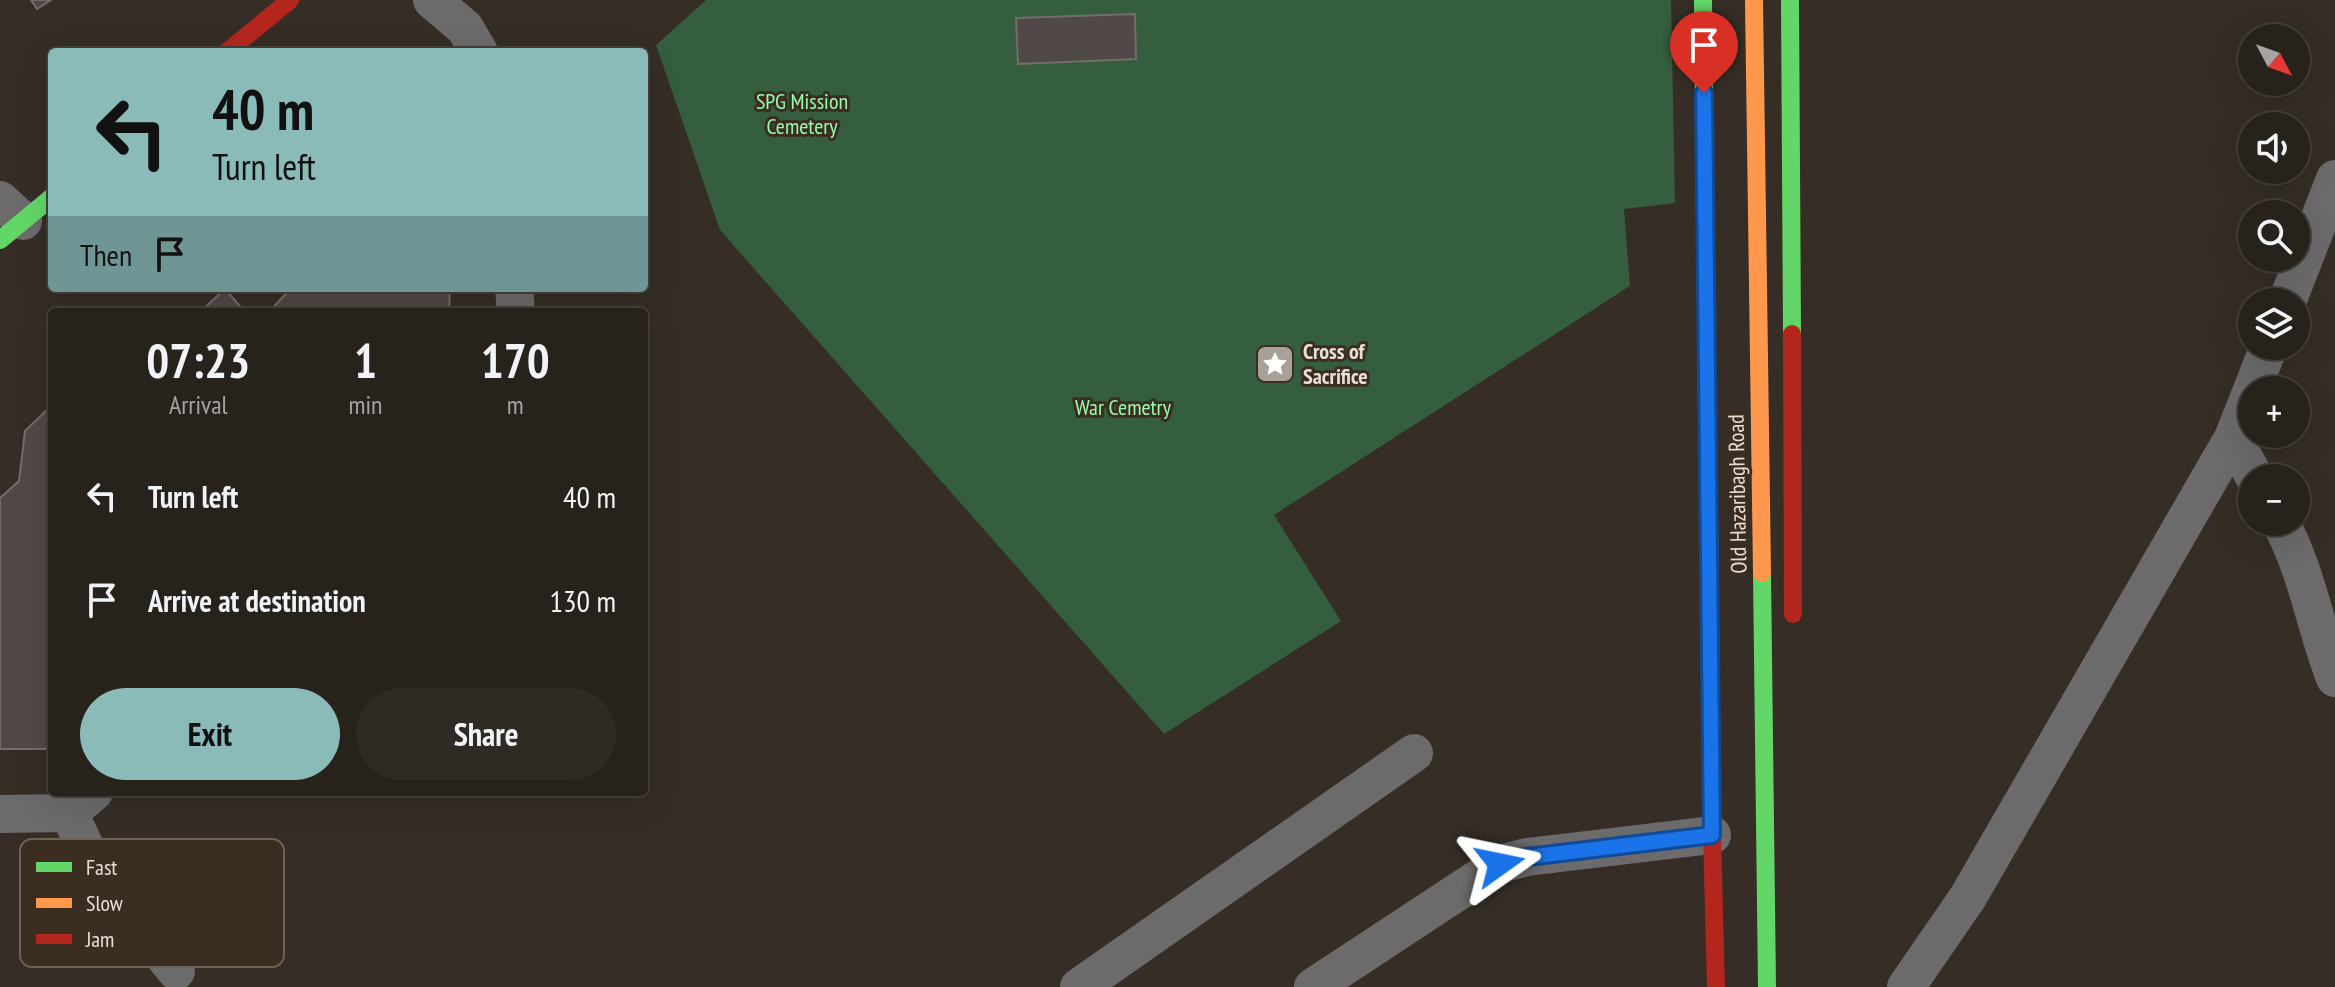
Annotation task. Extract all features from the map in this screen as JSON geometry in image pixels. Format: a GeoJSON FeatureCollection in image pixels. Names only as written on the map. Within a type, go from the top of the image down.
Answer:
{"type":"FeatureCollection","features":[{"type":"Feature","properties":{"kind":"street"},"geometry":{"type":"LineString","coordinates":[[244,45],[290,0]]}},
{"type":"Feature","properties":{"kind":"street"},"geometry":{"type":"LineString","coordinates":[[432,0],[465,28],[477,48]]}},
{"type":"Feature","properties":{"kind":"street"},"geometry":{"type":"LineString","coordinates":[[1703,0],[1716,987]]}},
{"type":"Feature","properties":{"kind":"street","name":"Old Hazaribagh Road"},"geometry":{"type":"LineString","coordinates":[[1754,0],[1767,987]]}},
{"type":"Feature","properties":{"kind":"street"},"geometry":{"type":"LineString","coordinates":[[1790,0],[1793,632]]}},
{"type":"Feature","properties":{"kind":"street"},"geometry":{"type":"LineString","coordinates":[[2292,288],[2335,179]]}},
{"type":"Feature","properties":{"kind":"street"},"geometry":{"type":"LineString","coordinates":[[8,220],[48,199]]}},
{"type":"Feature","properties":{"kind":"street"},"geometry":{"type":"LineString","coordinates":[[1906,987],[1968,897],[2238,425]]}},
{"type":"Feature","properties":{"kind":"street"},"geometry":{"type":"LineString","coordinates":[[2233,438],[2247,464]]}},
{"type":"Feature","properties":{"kind":"street"},"geometry":{"type":"LineString","coordinates":[[2288,536],[2294,546],[2335,678]]}},
{"type":"Feature","properties":{"kind":"street"},"geometry":{"type":"LineString","coordinates":[[1079,987],[1414,753]]}},
{"type":"Feature","properties":{"kind":"street"},"geometry":{"type":"LineString","coordinates":[[0,814],[82,803],[91,839]]}},
{"type":"Feature","properties":{"kind":"street"},"geometry":{"type":"LineString","coordinates":[[1313,987],[1500,864],[1527,857],[1712,835]]}},
{"type":"Feature","properties":{"kind":"street"},"geometry":{"type":"LineString","coordinates":[[173,967],[176,971]]}},
{"type":"Feature","properties":{"kind":"green space"},"geometry":{"type":"Polygon","coordinates":[[[706,0],[1671,0],[1675,203],[1624,209],[1630,286],[1274,515],[1341,621],[1164,734],[720,230],[656,45],[706,0]]]}},
{"type":"Feature","properties":{"kind":"building"},"geometry":{"type":"Polygon","coordinates":[[[31,0],[51,0],[37,9],[31,0]]]}},
{"type":"Feature","properties":{"kind":"building"},"geometry":{"type":"Polygon","coordinates":[[[1135,14],[1136,59],[1018,64],[1016,18],[1135,14]]]}},
{"type":"Feature","properties":{"kind":"building"},"geometry":{"type":"Polygon","coordinates":[[[222,292],[228,292],[242,308],[204,308],[222,292]]]}},
{"type":"Feature","properties":{"kind":"building"},"geometry":{"type":"Polygon","coordinates":[[[287,292],[450,292],[449,308],[273,308],[287,292]]]}},
{"type":"Feature","properties":{"kind":"building"},"geometry":{"type":"Polygon","coordinates":[[[48,409],[48,746],[45,749],[0,749],[0,498],[19,481],[25,431],[48,409]]]}},
{"type":"Feature","properties":{"kind":"traffic: fast"},"geometry":{"type":"LineString","coordinates":[[1703,0],[1708,491]]}},
{"type":"Feature","properties":{"kind":"traffic: fast"},"geometry":{"type":"LineString","coordinates":[[1790,0],[1792,334]]}},
{"type":"Feature","properties":{"kind":"traffic: fast"},"geometry":{"type":"LineString","coordinates":[[0,240],[48,200]]}},
{"type":"Feature","properties":{"kind":"traffic: fast"},"geometry":{"type":"LineString","coordinates":[[1762,573],[1767,987]]}},
{"type":"Feature","properties":{"kind":"traffic: slow"},"geometry":{"type":"LineString","coordinates":[[1754,0],[1762,573]]}},
{"type":"Feature","properties":{"kind":"traffic: jam"},"geometry":{"type":"LineString","coordinates":[[232,48],[290,0]]}},
{"type":"Feature","properties":{"kind":"traffic: jam"},"geometry":{"type":"LineString","coordinates":[[1792,334],[1793,614]]}},
{"type":"Feature","properties":{"kind":"traffic: jam"},"geometry":{"type":"LineString","coordinates":[[1708,491],[1716,987]]}},
{"type":"Feature","properties":{"kind":"place","name":"Cross of Sacrifice"},"geometry":{"type":"Point","coordinates":[1275,364]}},
{"type":"Feature","properties":{"kind":"route"},"geometry":{"type":"LineString","coordinates":[[1500,864],[1527,857],[1712,835],[1704,93]]}},
{"type":"Feature","properties":{"kind":"park label","name":"SPG Mission Cemetery"},"geometry":{"type":"Point","coordinates":[802,114]}},
{"type":"Feature","properties":{"kind":"park label","name":"War Cemetry"},"geometry":{"type":"Point","coordinates":[1123,407]}}]}
